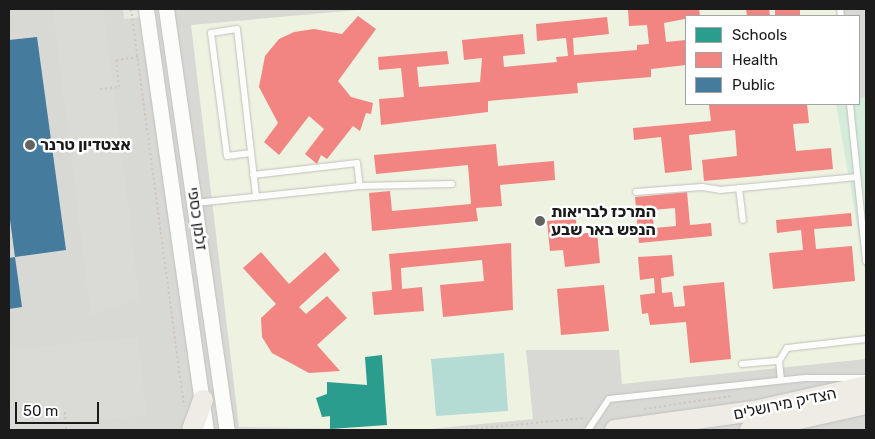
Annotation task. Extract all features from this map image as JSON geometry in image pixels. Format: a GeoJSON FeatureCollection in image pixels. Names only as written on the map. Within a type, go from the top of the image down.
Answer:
{"type":"FeatureCollection","features":[{"type":"Feature","properties":{"kind":"main road","name":"הצדיק מירושלים"},"geometry":{"type":"LineString","coordinates":[[615,430],[737,414],[866,386]]}},
{"type":"Feature","properties":{"kind":"main road"},"geometry":{"type":"LineString","coordinates":[[189,423],[203,400]]}},
{"type":"Feature","properties":{"kind":"main road","name":"הצדיק מירושלים"},"geometry":{"type":"LineString","coordinates":[[750,430],[866,404]]}},
{"type":"Feature","properties":{"kind":"street","name":"זלמן כספי"},"geometry":{"type":"LineString","coordinates":[[146,9],[206,430]]}},
{"type":"Feature","properties":{"kind":"street","name":"זלמן כספי"},"geometry":{"type":"LineString","coordinates":[[166,9],[227,430]]}},
{"type":"Feature","properties":{"kind":"lane"},"geometry":{"type":"LineString","coordinates":[[251,153],[227,156],[211,33],[237,30],[251,153],[253,175],[256,197]]}},
{"type":"Feature","properties":{"kind":"lane"},"geometry":{"type":"LineString","coordinates":[[850,105],[866,261]]}},
{"type":"Feature","properties":{"kind":"lane"},"geometry":{"type":"LineString","coordinates":[[253,175],[357,163],[360,186]]}},
{"type":"Feature","properties":{"kind":"lane"},"geometry":{"type":"LineString","coordinates":[[636,192],[739,188],[858,177]]}},
{"type":"Feature","properties":{"kind":"lane"},"geometry":{"type":"LineString","coordinates":[[194,203],[360,186],[452,184]]}},
{"type":"Feature","properties":{"kind":"lane"},"geometry":{"type":"LineString","coordinates":[[739,188],[743,220]]}},
{"type":"Feature","properties":{"kind":"lane"},"geometry":{"type":"LineString","coordinates":[[781,380],[779,361],[787,348],[866,339]]}},
{"type":"Feature","properties":{"kind":"lane"},"geometry":{"type":"LineString","coordinates":[[742,364],[779,361]]}},
{"type":"Feature","properties":{"kind":"lane"},"geometry":{"type":"LineString","coordinates":[[588,430],[600,416],[608,399],[781,380],[866,378]]}},
{"type":"Feature","properties":{"kind":"path"},"geometry":{"type":"LineString","coordinates":[[131,9],[189,423]]}},
{"type":"Feature","properties":{"kind":"path"},"geometry":{"type":"LineString","coordinates":[[100,89],[119,86],[116,60],[153,55]]}},
{"type":"Feature","properties":{"kind":"path"},"geometry":{"type":"LineString","coordinates":[[638,410],[734,395]]}},
{"type":"Feature","properties":{"kind":"path"},"geometry":{"type":"LineString","coordinates":[[64,412],[66,430]]}},
{"type":"Feature","properties":{"kind":"path"},"geometry":{"type":"LineString","coordinates":[[461,430],[600,416]]}},
{"type":"Feature","properties":{"kind":"shaded area","name":"המרכז לבריאות הנפש באר שבע"},"geometry":{"type":"Polygon","coordinates":[[[9,9],[123,9],[124,19],[152,16],[151,9],[866,9],[866,430],[9,430],[9,9]]]}},
{"type":"Feature","properties":{"kind":"shaded area"},"geometry":{"type":"Polygon","coordinates":[[[53,9],[103,9],[124,173],[139,298],[91,315],[53,9]]]}},
{"type":"Feature","properties":{"kind":"shaded area","name":"המרכז לבריאות הנפש באר שבע"},"geometry":{"type":"Polygon","coordinates":[[[369,9],[842,9],[843,15],[685,15],[685,105],[853,105],[866,229],[866,359],[622,384],[619,350],[526,350],[533,419],[419,430],[239,427],[191,25],[369,9]]]}},
{"type":"Feature","properties":{"kind":"shaded area"},"geometry":{"type":"Polygon","coordinates":[[[866,97],[866,277],[836,105],[860,105],[860,98],[866,97]]]}},
{"type":"Feature","properties":{"kind":"shaded area"},"geometry":{"type":"Polygon","coordinates":[[[138,337],[146,415],[9,429],[9,350],[138,337]]]}},
{"type":"Feature","properties":{"kind":"shaded area"},"geometry":{"type":"Polygon","coordinates":[[[504,353],[508,411],[436,416],[431,359],[504,353]]]}},
{"type":"Feature","properties":{"kind":"building: Schools"},"geometry":{"type":"Polygon","coordinates":[[[382,355],[387,425],[330,429],[330,416],[322,417],[316,398],[327,394],[327,382],[367,385],[365,357],[382,355]]]}},
{"type":"Feature","properties":{"kind":"building: Health"},"geometry":{"type":"Polygon","coordinates":[[[628,9],[699,9],[700,15],[685,15],[685,19],[664,23],[666,42],[685,40],[685,65],[651,69],[651,77],[577,83],[578,93],[488,101],[488,112],[381,125],[379,99],[404,97],[401,68],[379,70],[378,57],[447,51],[449,64],[417,67],[419,87],[480,82],[482,58],[464,60],[462,40],[523,34],[525,54],[503,56],[504,67],[557,62],[556,57],[568,56],[566,38],[537,41],[536,24],[607,17],[609,34],[573,38],[574,55],[637,50],[637,45],[649,44],[647,25],[629,26],[628,9]]]}},
{"type":"Feature","properties":{"kind":"building: Health"},"geometry":{"type":"Polygon","coordinates":[[[746,9],[769,9],[770,15],[747,15],[746,9]]]}},
{"type":"Feature","properties":{"kind":"building: Health"},"geometry":{"type":"Polygon","coordinates":[[[775,9],[800,9],[800,15],[775,15],[775,9]]]}},
{"type":"Feature","properties":{"kind":"building: Health"},"geometry":{"type":"Polygon","coordinates":[[[358,16],[376,29],[338,81],[351,97],[373,103],[371,114],[366,113],[360,131],[353,126],[327,159],[321,155],[317,164],[305,154],[324,129],[309,116],[279,155],[264,142],[278,123],[259,87],[265,56],[279,39],[294,32],[314,29],[342,34],[358,16]]]}},
{"type":"Feature","properties":{"kind":"building: Health"},"geometry":{"type":"Polygon","coordinates":[[[709,105],[807,105],[809,123],[793,124],[796,151],[831,148],[833,169],[704,181],[702,160],[737,156],[735,130],[689,135],[692,170],[665,173],[661,137],[634,140],[633,128],[711,121],[709,105]]]}},
{"type":"Feature","properties":{"kind":"building: Health"},"geometry":{"type":"Polygon","coordinates":[[[496,144],[498,166],[554,161],[555,180],[500,185],[502,206],[476,208],[478,221],[372,231],[369,193],[390,191],[392,211],[471,204],[468,165],[376,174],[374,155],[496,144]]]}},
{"type":"Feature","properties":{"kind":"building: Health"},"geometry":{"type":"Polygon","coordinates":[[[687,192],[690,225],[711,223],[712,236],[639,243],[635,197],[687,192]],[[675,208],[652,210],[654,228],[676,226],[675,208]]]}},
{"type":"Feature","properties":{"kind":"building: Health"},"geometry":{"type":"Polygon","coordinates":[[[851,213],[852,226],[814,229],[816,249],[852,246],[855,281],[773,289],[769,253],[803,250],[801,230],[777,233],[776,220],[851,213]]]}},
{"type":"Feature","properties":{"kind":"building: Health"},"geometry":{"type":"Polygon","coordinates":[[[576,219],[577,234],[597,232],[600,263],[565,267],[563,250],[550,251],[547,221],[576,219]]]}},
{"type":"Feature","properties":{"kind":"building: Health"},"geometry":{"type":"Polygon","coordinates":[[[511,243],[513,310],[443,317],[440,285],[484,281],[482,260],[401,268],[402,289],[422,287],[424,311],[374,315],[372,292],[392,290],[389,254],[511,243]]]}},
{"type":"Feature","properties":{"kind":"building: Health"},"geometry":{"type":"Polygon","coordinates":[[[261,252],[289,284],[325,252],[340,270],[299,307],[306,314],[327,296],[347,318],[317,345],[340,371],[309,373],[272,353],[262,337],[261,318],[276,304],[243,268],[261,252]]]}},
{"type":"Feature","properties":{"kind":"building: Health"},"geometry":{"type":"Polygon","coordinates":[[[672,255],[674,276],[661,278],[662,293],[672,292],[674,307],[685,306],[683,286],[724,282],[731,359],[690,363],[686,322],[650,325],[648,313],[642,314],[640,295],[655,293],[654,278],[640,280],[638,257],[672,255]]]}},
{"type":"Feature","properties":{"kind":"building: Health"},"geometry":{"type":"Polygon","coordinates":[[[604,285],[609,331],[561,335],[557,289],[604,285]]]}},
{"type":"Feature","properties":{"kind":"building: Public","name":"אצטדיון טרנר"},"geometry":{"type":"Polygon","coordinates":[[[37,37],[66,250],[15,257],[9,212],[9,40],[37,37]]]}},
{"type":"Feature","properties":{"kind":"building: Public"},"geometry":{"type":"Polygon","coordinates":[[[15,257],[22,307],[9,309],[9,258],[15,257]]]}},
{"type":"Feature","properties":{"kind":"place","name":"אצטדיון טרנר"},"geometry":{"type":"Point","coordinates":[30,145]}},
{"type":"Feature","properties":{"kind":"place","name":"המרכז לבריאות הנפש באר שבע"},"geometry":{"type":"Point","coordinates":[540,221]}}]}
